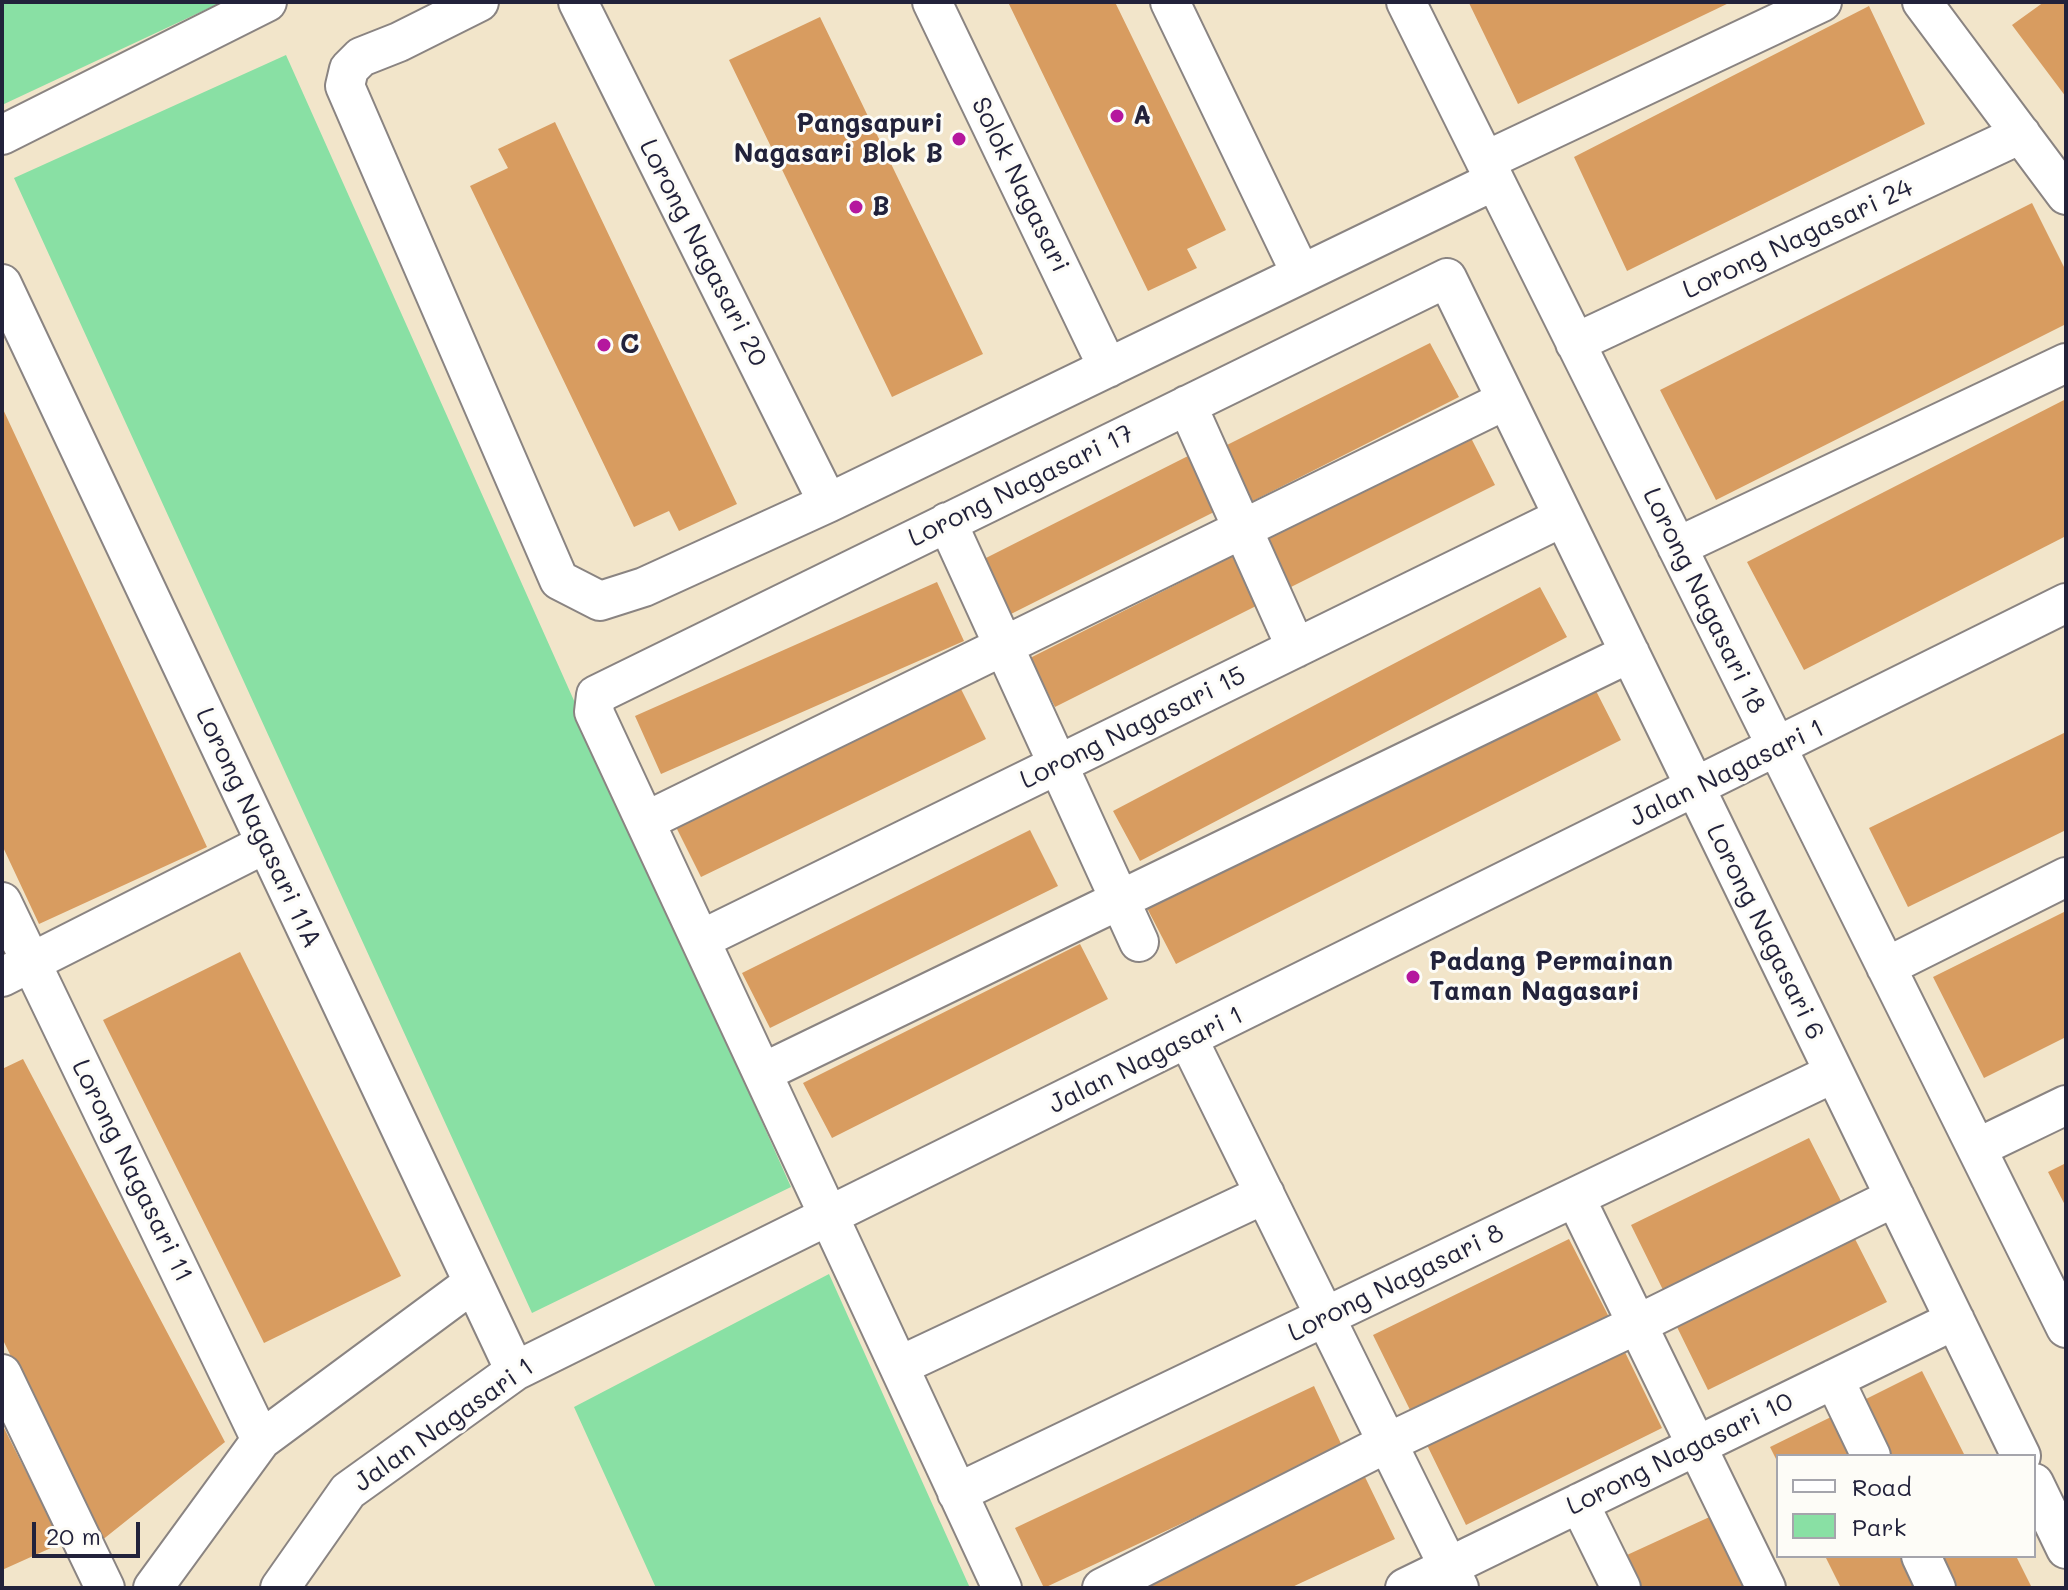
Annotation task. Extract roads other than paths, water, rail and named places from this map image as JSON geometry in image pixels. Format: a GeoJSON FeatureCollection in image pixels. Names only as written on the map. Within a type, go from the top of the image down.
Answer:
{"type":"FeatureCollection","features":[{"type":"Feature","properties":{"kind":"street"},"geometry":{"type":"LineString","coordinates":[[2,135],[267,2]]}},
{"type":"Feature","properties":{"kind":"street"},"geometry":{"type":"LineString","coordinates":[[479,2],[399,42],[361,57],[349,69],[345,86],[559,580],[600,601],[644,587],[828,503],[1301,274],[1489,171],[1822,2]]}},
{"type":"Feature","properties":{"kind":"street","name":"Lorong Nagasari 20"},"geometry":{"type":"LineString","coordinates":[[578,2],[828,503]]}},
{"type":"Feature","properties":{"kind":"street","name":"Solok Nagasari"},"geometry":{"type":"LineString","coordinates":[[932,2],[1108,368]]}},
{"type":"Feature","properties":{"kind":"street"},"geometry":{"type":"LineString","coordinates":[[1170,2],[1301,274]]}},
{"type":"Feature","properties":{"kind":"street","name":"Lorong Nagasari 18"},"geometry":{"type":"LineString","coordinates":[[1406,2],[2066,1328]]}},
{"type":"Feature","properties":{"kind":"street"},"geometry":{"type":"LineString","coordinates":[[1922,2],[2066,195]]}},
{"type":"Feature","properties":{"kind":"street","name":"Lorong Nagasari 24"},"geometry":{"type":"LineString","coordinates":[[1575,343],[2021,134]]}},
{"type":"Feature","properties":{"kind":"street","name":"Lorong Nagasari 6"},"geometry":{"type":"LineString","coordinates":[[1447,278],[2020,1454]]}},
{"type":"Feature","properties":{"kind":"street","name":"Lorong Nagasari 17"},"geometry":{"type":"LineString","coordinates":[[646,821],[594,712],[596,695],[1447,278]]}},
{"type":"Feature","properties":{"kind":"street","name":"Lorong Nagasari 11A"},"geometry":{"type":"LineString","coordinates":[[2,284],[515,1371]]}},
{"type":"Feature","properties":{"kind":"street"},"geometry":{"type":"LineString","coordinates":[[1677,547],[2066,363]]}},
{"type":"Feature","properties":{"kind":"street"},"geometry":{"type":"LineString","coordinates":[[1002,1588],[646,821],[1506,400]]}},
{"type":"Feature","properties":{"kind":"street"},"geometry":{"type":"LineString","coordinates":[[1187,405],[1296,648]]}},
{"type":"Feature","properties":{"kind":"street","name":"Lorong Nagasari 15"},"geometry":{"type":"LineString","coordinates":[[702,939],[1563,517]]}},
{"type":"Feature","properties":{"kind":"street"},"geometry":{"type":"LineString","coordinates":[[947,522],[1139,942]]}},
{"type":"Feature","properties":{"kind":"street","name":"Jalan Nagasari 1"},"geometry":{"type":"LineString","coordinates":[[280,1588],[348,1491],[515,1371],[1696,789],[2066,603]]}},
{"type":"Feature","properties":{"kind":"street"},"geometry":{"type":"LineString","coordinates":[[764,1072],[1630,653]]}},
{"type":"Feature","properties":{"kind":"street"},"geometry":{"type":"LineString","coordinates":[[17,970],[265,844]]}},
{"type":"Feature","properties":{"kind":"street"},"geometry":{"type":"LineString","coordinates":[[1886,967],[2066,877]]}},
{"type":"Feature","properties":{"kind":"street","name":"Lorong Nagasari 11"},"geometry":{"type":"LineString","coordinates":[[2,902],[17,970],[261,1440]]}},
{"type":"Feature","properties":{"kind":"street"},"geometry":{"type":"LineString","coordinates":[[1188,1039],[1454,1578]]}},
{"type":"Feature","properties":{"kind":"street","name":"Lorong Nagasari 8"},"geometry":{"type":"LineString","coordinates":[[957,1493],[1834,1073]]}},
{"type":"Feature","properties":{"kind":"street"},"geometry":{"type":"LineString","coordinates":[[1977,1148],[2066,1105]]}},
{"type":"Feature","properties":{"kind":"street"},"geometry":{"type":"LineString","coordinates":[[899,1366],[1265,1194]]}},
{"type":"Feature","properties":{"kind":"street"},"geometry":{"type":"LineString","coordinates":[[1575,1197],[1766,1588]]}},
{"type":"Feature","properties":{"kind":"street"},"geometry":{"type":"LineString","coordinates":[[1102,1588],[1387,1443],[1895,1197]]}},
{"type":"Feature","properties":{"kind":"street"},"geometry":{"type":"LineString","coordinates":[[153,1588],[261,1440],[473,1283]]}},
{"type":"Feature","properties":{"kind":"street","name":"Lorong Nagasari 10"},"geometry":{"type":"LineString","coordinates":[[1405,1588],[1454,1578],[1579,1503],[1955,1320]]}},
{"type":"Feature","properties":{"kind":"street"},"geometry":{"type":"LineString","coordinates":[[2,1374],[105,1588]]}},
{"type":"Feature","properties":{"kind":"street"},"geometry":{"type":"LineString","coordinates":[[1834,1379],[1870,1454]]}},
{"type":"Feature","properties":{"kind":"street"},"geometry":{"type":"LineString","coordinates":[[2036,1487],[2066,1549]]}},
{"type":"Feature","properties":{"kind":"street"},"geometry":{"type":"LineString","coordinates":[[1579,1503],[1621,1588]]}},
{"type":"Feature","properties":{"kind":"street"},"geometry":{"type":"LineString","coordinates":[[1922,1558],[1936,1588]]}},
{"type":"Feature","properties":{"kind":"place","name":"A"},"geometry":{"type":"Point","coordinates":[1117,116]}},
{"type":"Feature","properties":{"kind":"place","name":"Pangsapuri Nagasari Blok B"},"geometry":{"type":"Point","coordinates":[959,139]}},
{"type":"Feature","properties":{"kind":"place","name":"B"},"geometry":{"type":"Point","coordinates":[856,207]}},
{"type":"Feature","properties":{"kind":"place","name":"C"},"geometry":{"type":"Point","coordinates":[604,345]}},
{"type":"Feature","properties":{"kind":"place","name":"Padang Permainan Taman Nagasari"},"geometry":{"type":"Point","coordinates":[1413,977]}}]}
